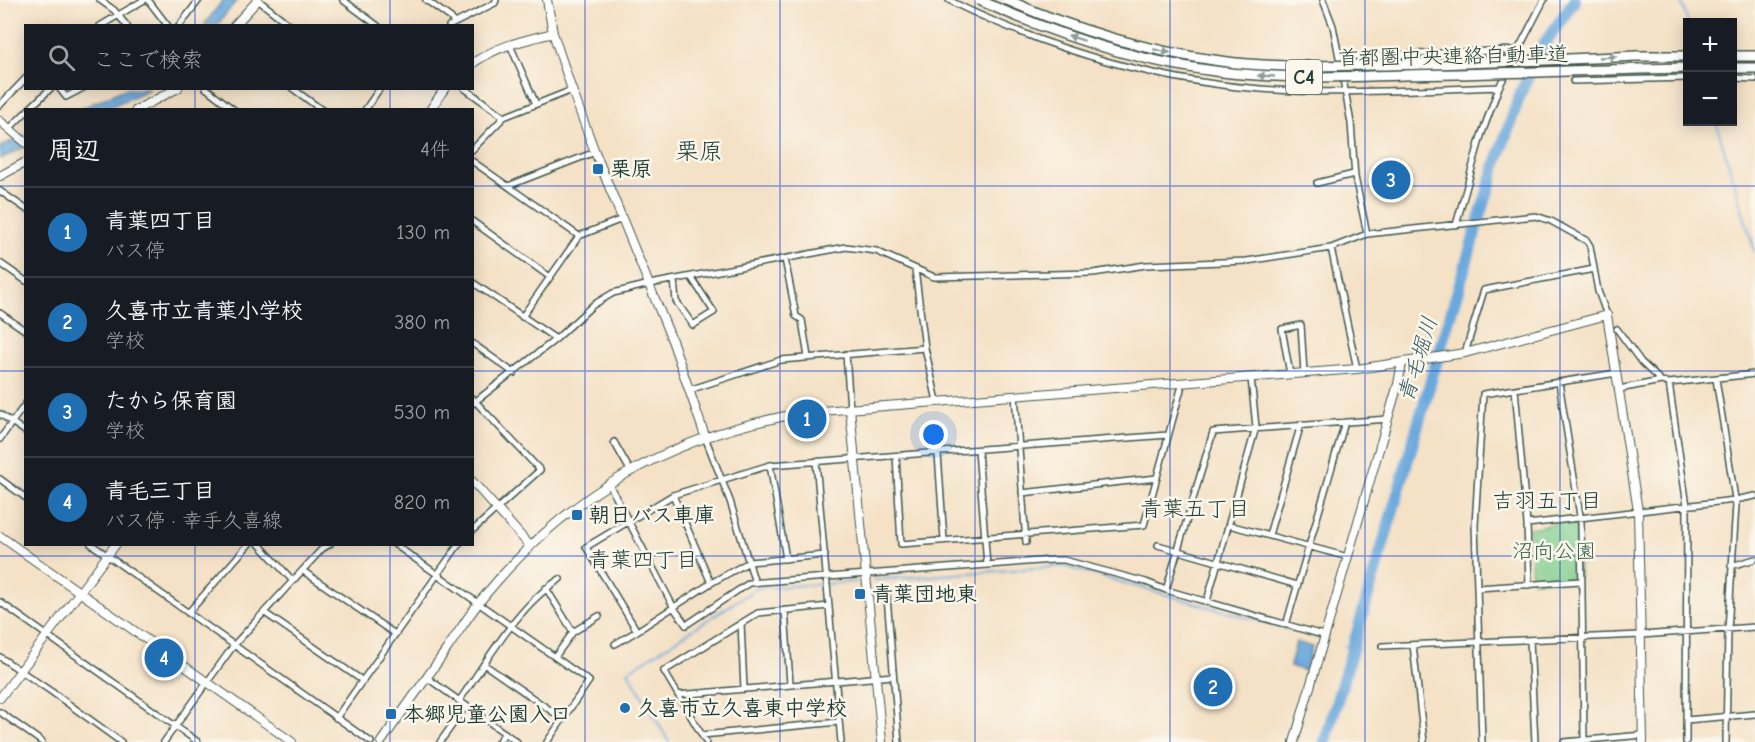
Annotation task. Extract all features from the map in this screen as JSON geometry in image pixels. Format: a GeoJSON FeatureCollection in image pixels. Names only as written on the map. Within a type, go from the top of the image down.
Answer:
{"type":"FeatureCollection","features":[{"type":"Feature","properties":{"kind":"highway","name":"首都圏中央連絡自動車道"},"geometry":{"type":"LineString","coordinates":[[979,0],[1050,29],[1127,53],[1190,67],[1258,75],[1342,77],[1683,68]]}},
{"type":"Feature","properties":{"kind":"highway","name":"首都圏中央連絡自動車道"},"geometry":{"type":"LineString","coordinates":[[1007,0],[1070,25],[1129,43],[1191,57],[1259,65],[1418,64],[1683,56]]}},
{"type":"Feature","properties":{"kind":"highway"},"geometry":{"type":"LineString","coordinates":[[1737,56],[1755,56]]}},
{"type":"Feature","properties":{"kind":"highway"},"geometry":{"type":"LineString","coordinates":[[1737,68],[1755,68]]}},
{"type":"Feature","properties":{"kind":"street"},"geometry":{"type":"LineString","coordinates":[[100,0],[126,24]]}},
{"type":"Feature","properties":{"kind":"street"},"geometry":{"type":"LineString","coordinates":[[103,24],[146,0],[166,24]]}},
{"type":"Feature","properties":{"kind":"street"},"geometry":{"type":"LineString","coordinates":[[181,24],[199,0]]}},
{"type":"Feature","properties":{"kind":"street"},"geometry":{"type":"LineString","coordinates":[[236,24],[258,0],[288,24]]}},
{"type":"Feature","properties":{"kind":"street"},"geometry":{"type":"LineString","coordinates":[[343,0],[375,24]]}},
{"type":"Feature","properties":{"kind":"street"},"geometry":{"type":"LineString","coordinates":[[426,0],[451,18],[451,24],[495,3],[496,0]]}},
{"type":"Feature","properties":{"kind":"street"},"geometry":{"type":"LineString","coordinates":[[547,0],[553,33],[572,90],[650,284],[721,479],[755,583]]}},
{"type":"Feature","properties":{"kind":"street"},"geometry":{"type":"LineString","coordinates":[[950,0],[979,15],[1076,52],[1132,68],[1223,86],[1306,91],[1499,87]]}},
{"type":"Feature","properties":{"kind":"street"},"geometry":{"type":"LineString","coordinates":[[1323,0],[1333,26],[1339,57],[1351,123],[1354,174],[1367,234]]}},
{"type":"Feature","properties":{"kind":"street"},"geometry":{"type":"LineString","coordinates":[[1457,225],[1482,136],[1499,87],[1544,0]]}},
{"type":"Feature","properties":{"kind":"street"},"geometry":{"type":"LineString","coordinates":[[474,63],[489,53],[510,45],[553,33]]}},
{"type":"Feature","properties":{"kind":"street"},"geometry":{"type":"LineString","coordinates":[[510,45],[536,104]]}},
{"type":"Feature","properties":{"kind":"street"},"geometry":{"type":"LineString","coordinates":[[1339,57],[1518,50]]}},
{"type":"Feature","properties":{"kind":"street"},"geometry":{"type":"LineString","coordinates":[[1574,81],[1683,78]]}},
{"type":"Feature","properties":{"kind":"street"},"geometry":{"type":"LineString","coordinates":[[1737,78],[1755,79]]}},
{"type":"Feature","properties":{"kind":"street"},"geometry":{"type":"LineString","coordinates":[[0,105],[24,80]]}},
{"type":"Feature","properties":{"kind":"street"},"geometry":{"type":"LineString","coordinates":[[30,108],[49,90]]}},
{"type":"Feature","properties":{"kind":"street"},"geometry":{"type":"LineString","coordinates":[[61,90],[66,97],[79,90]]}},
{"type":"Feature","properties":{"kind":"street"},"geometry":{"type":"LineString","coordinates":[[143,108],[174,90]]}},
{"type":"Feature","properties":{"kind":"street"},"geometry":{"type":"LineString","coordinates":[[209,90],[231,108]]}},
{"type":"Feature","properties":{"kind":"street"},"geometry":{"type":"LineString","coordinates":[[295,90],[319,108]]}},
{"type":"Feature","properties":{"kind":"street"},"geometry":{"type":"LineString","coordinates":[[366,108],[377,90]]}},
{"type":"Feature","properties":{"kind":"street"},"geometry":{"type":"LineString","coordinates":[[431,108],[444,90]]}},
{"type":"Feature","properties":{"kind":"street"},"geometry":{"type":"LineString","coordinates":[[467,90],[504,117]]}},
{"type":"Feature","properties":{"kind":"street"},"geometry":{"type":"LineString","coordinates":[[474,148],[504,117],[572,90]]}},
{"type":"Feature","properties":{"kind":"street"},"geometry":{"type":"LineString","coordinates":[[13,132],[24,116]]}},
{"type":"Feature","properties":{"kind":"street"},"geometry":{"type":"LineString","coordinates":[[0,121],[24,141]]}},
{"type":"Feature","properties":{"kind":"street"},"geometry":{"type":"LineString","coordinates":[[508,186],[595,152]]}},
{"type":"Feature","properties":{"kind":"street"},"geometry":{"type":"LineString","coordinates":[[474,162],[579,236]]}},
{"type":"Feature","properties":{"kind":"street"},"geometry":{"type":"LineString","coordinates":[[0,176],[24,163]]}},
{"type":"Feature","properties":{"kind":"street"},"geometry":{"type":"LineString","coordinates":[[1317,183],[1354,174]]}},
{"type":"Feature","properties":{"kind":"street"},"geometry":{"type":"LineString","coordinates":[[0,191],[24,208]]}},
{"type":"Feature","properties":{"kind":"street"},"geometry":{"type":"LineString","coordinates":[[474,529],[540,470],[474,401],[514,373],[593,305],[613,293],[846,247],[876,251],[934,277],[1093,273],[1146,265],[1247,261],[1331,248],[1367,234],[1536,216],[1551,221],[1587,241],[1590,246],[1598,291],[1607,315],[1638,512],[1643,739],[1564,742]]}},
{"type":"Feature","properties":{"kind":"street"},"geometry":{"type":"LineString","coordinates":[[522,317],[579,236],[622,219]]}},
{"type":"Feature","properties":{"kind":"street"},"geometry":{"type":"LineString","coordinates":[[474,222],[550,277]]}},
{"type":"Feature","properties":{"kind":"street"},"geometry":{"type":"LineString","coordinates":[[1331,248],[1355,350],[1357,369]]}},
{"type":"Feature","properties":{"kind":"street"},"geometry":{"type":"LineString","coordinates":[[785,259],[796,316],[802,320],[808,357]]}},
{"type":"Feature","properties":{"kind":"street"},"geometry":{"type":"LineString","coordinates":[[1,264],[24,280]]}},
{"type":"Feature","properties":{"kind":"street"},"geometry":{"type":"LineString","coordinates":[[915,269],[925,348],[937,401]]}},
{"type":"Feature","properties":{"kind":"street"},"geometry":{"type":"LineString","coordinates":[[1463,354],[1484,290],[1594,269]]}},
{"type":"Feature","properties":{"kind":"street"},"geometry":{"type":"LineString","coordinates":[[674,280],[676,301],[693,325],[714,312],[691,276]]}},
{"type":"Feature","properties":{"kind":"street"},"geometry":{"type":"LineString","coordinates":[[474,283],[556,339]]}},
{"type":"Feature","properties":{"kind":"street"},"geometry":{"type":"LineString","coordinates":[[0,314],[24,331]]}},
{"type":"Feature","properties":{"kind":"street"},"geometry":{"type":"LineString","coordinates":[[381,742],[479,603],[530,546],[565,515],[609,484],[666,453],[705,436],[808,412],[1251,378],[1419,361],[1463,354],[1607,315]]}},
{"type":"Feature","properties":{"kind":"street"},"geometry":{"type":"LineString","coordinates":[[1290,374],[1282,329],[1301,325],[1304,373]]}},
{"type":"Feature","properties":{"kind":"street"},"geometry":{"type":"LineString","coordinates":[[1617,329],[1641,362],[1661,381]]}},
{"type":"Feature","properties":{"kind":"street"},"geometry":{"type":"LineString","coordinates":[[474,344],[514,373]]}},
{"type":"Feature","properties":{"kind":"street"},"geometry":{"type":"LineString","coordinates":[[689,390],[781,360],[925,348]]}},
{"type":"Feature","properties":{"kind":"street"},"geometry":{"type":"LineString","coordinates":[[846,354],[882,742]]}},
{"type":"Feature","properties":{"kind":"street"},"geometry":{"type":"LineString","coordinates":[[1294,742],[1388,419],[1402,363]]}},
{"type":"Feature","properties":{"kind":"street"},"geometry":{"type":"LineString","coordinates":[[1482,742],[1475,525],[1483,394],[1617,373]]}},
{"type":"Feature","properties":{"kind":"street"},"geometry":{"type":"LineString","coordinates":[[1619,389],[1661,381],[1755,374]]}},
{"type":"Feature","properties":{"kind":"street"},"geometry":{"type":"LineString","coordinates":[[1207,601],[1256,427],[1251,378]]}},
{"type":"Feature","properties":{"kind":"street"},"geometry":{"type":"LineString","coordinates":[[1716,378],[1735,500],[1728,630],[1726,742]]}},
{"type":"Feature","properties":{"kind":"street"},"geometry":{"type":"LineString","coordinates":[[1559,382],[1580,517],[1584,740]]}},
{"type":"Feature","properties":{"kind":"street"},"geometry":{"type":"LineString","coordinates":[[1669,382],[1687,506],[1686,742]]}},
{"type":"Feature","properties":{"kind":"street"},"geometry":{"type":"LineString","coordinates":[[896,456],[901,544],[1144,525],[1181,389]]}},
{"type":"Feature","properties":{"kind":"street"},"geometry":{"type":"LineString","coordinates":[[1515,389],[1527,524],[1529,585]]}},
{"type":"Feature","properties":{"kind":"street"},"geometry":{"type":"LineString","coordinates":[[1015,395],[1026,542]]}},
{"type":"Feature","properties":{"kind":"street"},"geometry":{"type":"LineString","coordinates":[[0,439],[24,406]]}},
{"type":"Feature","properties":{"kind":"street"},"geometry":{"type":"LineString","coordinates":[[0,414],[24,431]]}},
{"type":"Feature","properties":{"kind":"street"},"geometry":{"type":"LineString","coordinates":[[1166,590],[1212,432],[1388,419]]}},
{"type":"Feature","properties":{"kind":"street"},"geometry":{"type":"LineString","coordinates":[[1286,624],[1346,422]]}},
{"type":"Feature","properties":{"kind":"street"},"geometry":{"type":"LineString","coordinates":[[1269,536],[1300,424]]}},
{"type":"Feature","properties":{"kind":"street"},"geometry":{"type":"LineString","coordinates":[[637,631],[586,547],[673,495],[770,465],[1168,435]]}},
{"type":"Feature","properties":{"kind":"street"},"geometry":{"type":"LineString","coordinates":[[614,442],[631,471]]}},
{"type":"Feature","properties":{"kind":"street"},"geometry":{"type":"LineString","coordinates":[[978,450],[987,565]]}},
{"type":"Feature","properties":{"kind":"street"},"geometry":{"type":"LineString","coordinates":[[938,454],[944,540]]}},
{"type":"Feature","properties":{"kind":"street"},"geometry":{"type":"LineString","coordinates":[[816,461],[841,742]]}},
{"type":"Feature","properties":{"kind":"street"},"geometry":{"type":"LineString","coordinates":[[770,465],[786,559]]}},
{"type":"Feature","properties":{"kind":"street"},"geometry":{"type":"LineString","coordinates":[[1023,493],[1157,478]]}},
{"type":"Feature","properties":{"kind":"street"},"geometry":{"type":"LineString","coordinates":[[0,480],[24,497]]}},
{"type":"Feature","properties":{"kind":"street"},"geometry":{"type":"LineString","coordinates":[[474,483],[530,546]]}},
{"type":"Feature","properties":{"kind":"street"},"geometry":{"type":"LineString","coordinates":[[609,484],[674,608],[686,624],[749,584],[1064,560],[1326,636]]}},
{"type":"Feature","properties":{"kind":"street"},"geometry":{"type":"LineString","coordinates":[[673,495],[711,584]]}},
{"type":"Feature","properties":{"kind":"street"},"geometry":{"type":"LineString","coordinates":[[1527,524],[1755,496]]}},
{"type":"Feature","properties":{"kind":"street"},"geometry":{"type":"LineString","coordinates":[[1228,525],[1348,556]]}},
{"type":"Feature","properties":{"kind":"street"},"geometry":{"type":"LineString","coordinates":[[0,536],[292,742]]}},
{"type":"Feature","properties":{"kind":"street"},"geometry":{"type":"LineString","coordinates":[[1158,545],[1297,585]]}},
{"type":"Feature","properties":{"kind":"street"},"geometry":{"type":"LineString","coordinates":[[94,546],[371,742]]}},
{"type":"Feature","properties":{"kind":"street"},"geometry":{"type":"LineString","coordinates":[[0,698],[114,546]]}},
{"type":"Feature","properties":{"kind":"street"},"geometry":{"type":"LineString","coordinates":[[188,613],[247,546]]}},
{"type":"Feature","properties":{"kind":"street"},"geometry":{"type":"LineString","coordinates":[[262,546],[293,581]]}},
{"type":"Feature","properties":{"kind":"street"},"geometry":{"type":"LineString","coordinates":[[164,742],[234,645],[327,546]]}},
{"type":"Feature","properties":{"kind":"street"},"geometry":{"type":"LineString","coordinates":[[397,546],[589,681],[547,742]]}},
{"type":"Feature","properties":{"kind":"street"},"geometry":{"type":"LineString","coordinates":[[336,718],[458,546]]}},
{"type":"Feature","properties":{"kind":"street"},"geometry":{"type":"LineString","coordinates":[[615,644],[749,562],[825,555]]}},
{"type":"Feature","properties":{"kind":"street"},"geometry":{"type":"LineString","coordinates":[[1731,566],[1755,559]]}},
{"type":"Feature","properties":{"kind":"street"},"geometry":{"type":"LineString","coordinates":[[303,571],[395,634]]}},
{"type":"Feature","properties":{"kind":"street"},"geometry":{"type":"LineString","coordinates":[[459,701],[511,626],[546,588],[560,579]]}},
{"type":"Feature","properties":{"kind":"street"},"geometry":{"type":"LineString","coordinates":[[1478,588],[1581,581]]}},
{"type":"Feature","properties":{"kind":"street"},"geometry":{"type":"LineString","coordinates":[[546,588],[573,632]]}},
{"type":"Feature","properties":{"kind":"street"},"geometry":{"type":"LineString","coordinates":[[887,597],[899,742]]}},
{"type":"Feature","properties":{"kind":"street"},"geometry":{"type":"LineString","coordinates":[[0,602],[198,742]]}},
{"type":"Feature","properties":{"kind":"street"},"geometry":{"type":"LineString","coordinates":[[706,742],[664,671],[758,613],[829,606]]}},
{"type":"Feature","properties":{"kind":"street"},"geometry":{"type":"LineString","coordinates":[[785,610],[790,684]]}},
{"type":"Feature","properties":{"kind":"street"},"geometry":{"type":"LineString","coordinates":[[265,613],[363,681]]}},
{"type":"Feature","properties":{"kind":"street"},"geometry":{"type":"LineString","coordinates":[[555,657],[573,632],[599,616]]}},
{"type":"Feature","properties":{"kind":"street"},"geometry":{"type":"LineString","coordinates":[[741,623],[744,689]]}},
{"type":"Feature","properties":{"kind":"street"},"geometry":{"type":"LineString","coordinates":[[1382,646],[1641,635],[1755,627]]}},
{"type":"Feature","properties":{"kind":"street"},"geometry":{"type":"LineString","coordinates":[[1530,640],[1535,742]]}},
{"type":"Feature","properties":{"kind":"street"},"geometry":{"type":"LineString","coordinates":[[1413,645],[1424,742]]}},
{"type":"Feature","properties":{"kind":"street"},"geometry":{"type":"LineString","coordinates":[[0,657],[122,742]]}},
{"type":"Feature","properties":{"kind":"street"},"geometry":{"type":"LineString","coordinates":[[485,664],[563,719]]}},
{"type":"Feature","properties":{"kind":"street"},"geometry":{"type":"LineString","coordinates":[[678,695],[893,676]]}},
{"type":"Feature","properties":{"kind":"street"},"geometry":{"type":"LineString","coordinates":[[426,677],[517,742]]}},
{"type":"Feature","properties":{"kind":"street"},"geometry":{"type":"LineString","coordinates":[[440,742],[466,706]]}},
{"type":"Feature","properties":{"kind":"street"},"geometry":{"type":"LineString","coordinates":[[0,712],[42,742]]}},
{"type":"Feature","properties":{"kind":"street"},"geometry":{"type":"LineString","coordinates":[[1686,720],[1755,714]]}},
{"type":"Feature","properties":{"kind":"street"},"geometry":{"type":"LineString","coordinates":[[702,735],[839,722]]}},
{"type":"Feature","properties":{"kind":"street"},"geometry":{"type":"LineString","coordinates":[[498,742],[505,733]]}},
{"type":"Feature","properties":{"kind":"green space","name":"沼向公園"},"geometry":{"type":"Polygon","coordinates":[[[1574,521],[1579,576],[1576,579],[1532,580],[1529,528],[1574,521]]]}},
{"type":"Feature","properties":{"kind":"water"},"geometry":{"type":"Polygon","coordinates":[[[223,0],[237,0],[218,24],[205,24],[223,0]]]}},
{"type":"Feature","properties":{"kind":"water"},"geometry":{"type":"Polygon","coordinates":[[[123,90],[148,90],[107,108],[82,108],[123,90]]]}},
{"type":"Feature","properties":{"kind":"water"},"geometry":{"type":"Polygon","coordinates":[[[24,135],[24,147],[0,159],[0,147],[24,135]]]}},
{"type":"Feature","properties":{"kind":"water"},"geometry":{"type":"Polygon","coordinates":[[[1296,642],[1312,647],[1305,671],[1290,666],[1296,642]]]}},
{"type":"Feature","properties":{"kind":"waterway","name":"青毛堀川"},"geometry":{"type":"LineString","coordinates":[[1325,742],[1497,161],[1521,92],[1542,47],[1575,0]]}},
{"type":"Feature","properties":{"kind":"waterway"},"geometry":{"type":"LineString","coordinates":[[1681,0],[1686,18]]}},
{"type":"Feature","properties":{"kind":"waterway"},"geometry":{"type":"LineString","coordinates":[[1717,126],[1755,252]]}},
{"type":"Feature","properties":{"kind":"waterway"},"geometry":{"type":"LineString","coordinates":[[874,580],[1064,566],[1319,638]]}},
{"type":"Feature","properties":{"kind":"waterway"},"geometry":{"type":"LineString","coordinates":[[669,742],[628,671],[757,588],[856,582]]}},
{"type":"Feature","properties":{"kind":"waterway","name":"青毛堀川"},"geometry":{"type":"LineString","coordinates":[[1345,646],[1353,648]]}},
{"type":"Feature","properties":{"kind":"place","name":"栗原"},"geometry":{"type":"Point","coordinates":[598,169]}},
{"type":"Feature","properties":{"kind":"place","name":"たから保育園"},"geometry":{"type":"Point","coordinates":[1391,180]}},
{"type":"Feature","properties":{"kind":"place","name":"青葉四丁目"},"geometry":{"type":"Point","coordinates":[807,419]}},
{"type":"Feature","properties":{"kind":"place","name":"朝日バス車庫"},"geometry":{"type":"Point","coordinates":[577,515]}},
{"type":"Feature","properties":{"kind":"place","name":"青葉団地東"},"geometry":{"type":"Point","coordinates":[860,594]}},
{"type":"Feature","properties":{"kind":"place","name":"青毛三丁目"},"geometry":{"type":"Point","coordinates":[164,658]}},
{"type":"Feature","properties":{"kind":"place","name":"久喜市立青葉小学校"},"geometry":{"type":"Point","coordinates":[1213,687]}},
{"type":"Feature","properties":{"kind":"place","name":"久喜市立久喜東中学校"},"geometry":{"type":"Point","coordinates":[625,708]}},
{"type":"Feature","properties":{"kind":"place","name":"本郷児童公園入口"},"geometry":{"type":"Point","coordinates":[391,714]}},
{"type":"Feature","properties":{"kind":"district","name":"栗原"},"geometry":{"type":"Point","coordinates":[699,151]}},
{"type":"Feature","properties":{"kind":"district","name":"吉羽五丁目"},"geometry":{"type":"Point","coordinates":[1547,500]}},
{"type":"Feature","properties":{"kind":"district","name":"青葉五丁目"},"geometry":{"type":"Point","coordinates":[1195,508]}},
{"type":"Feature","properties":{"kind":"district","name":"青葉四丁目"},"geometry":{"type":"Point","coordinates":[643,559]}}]}
